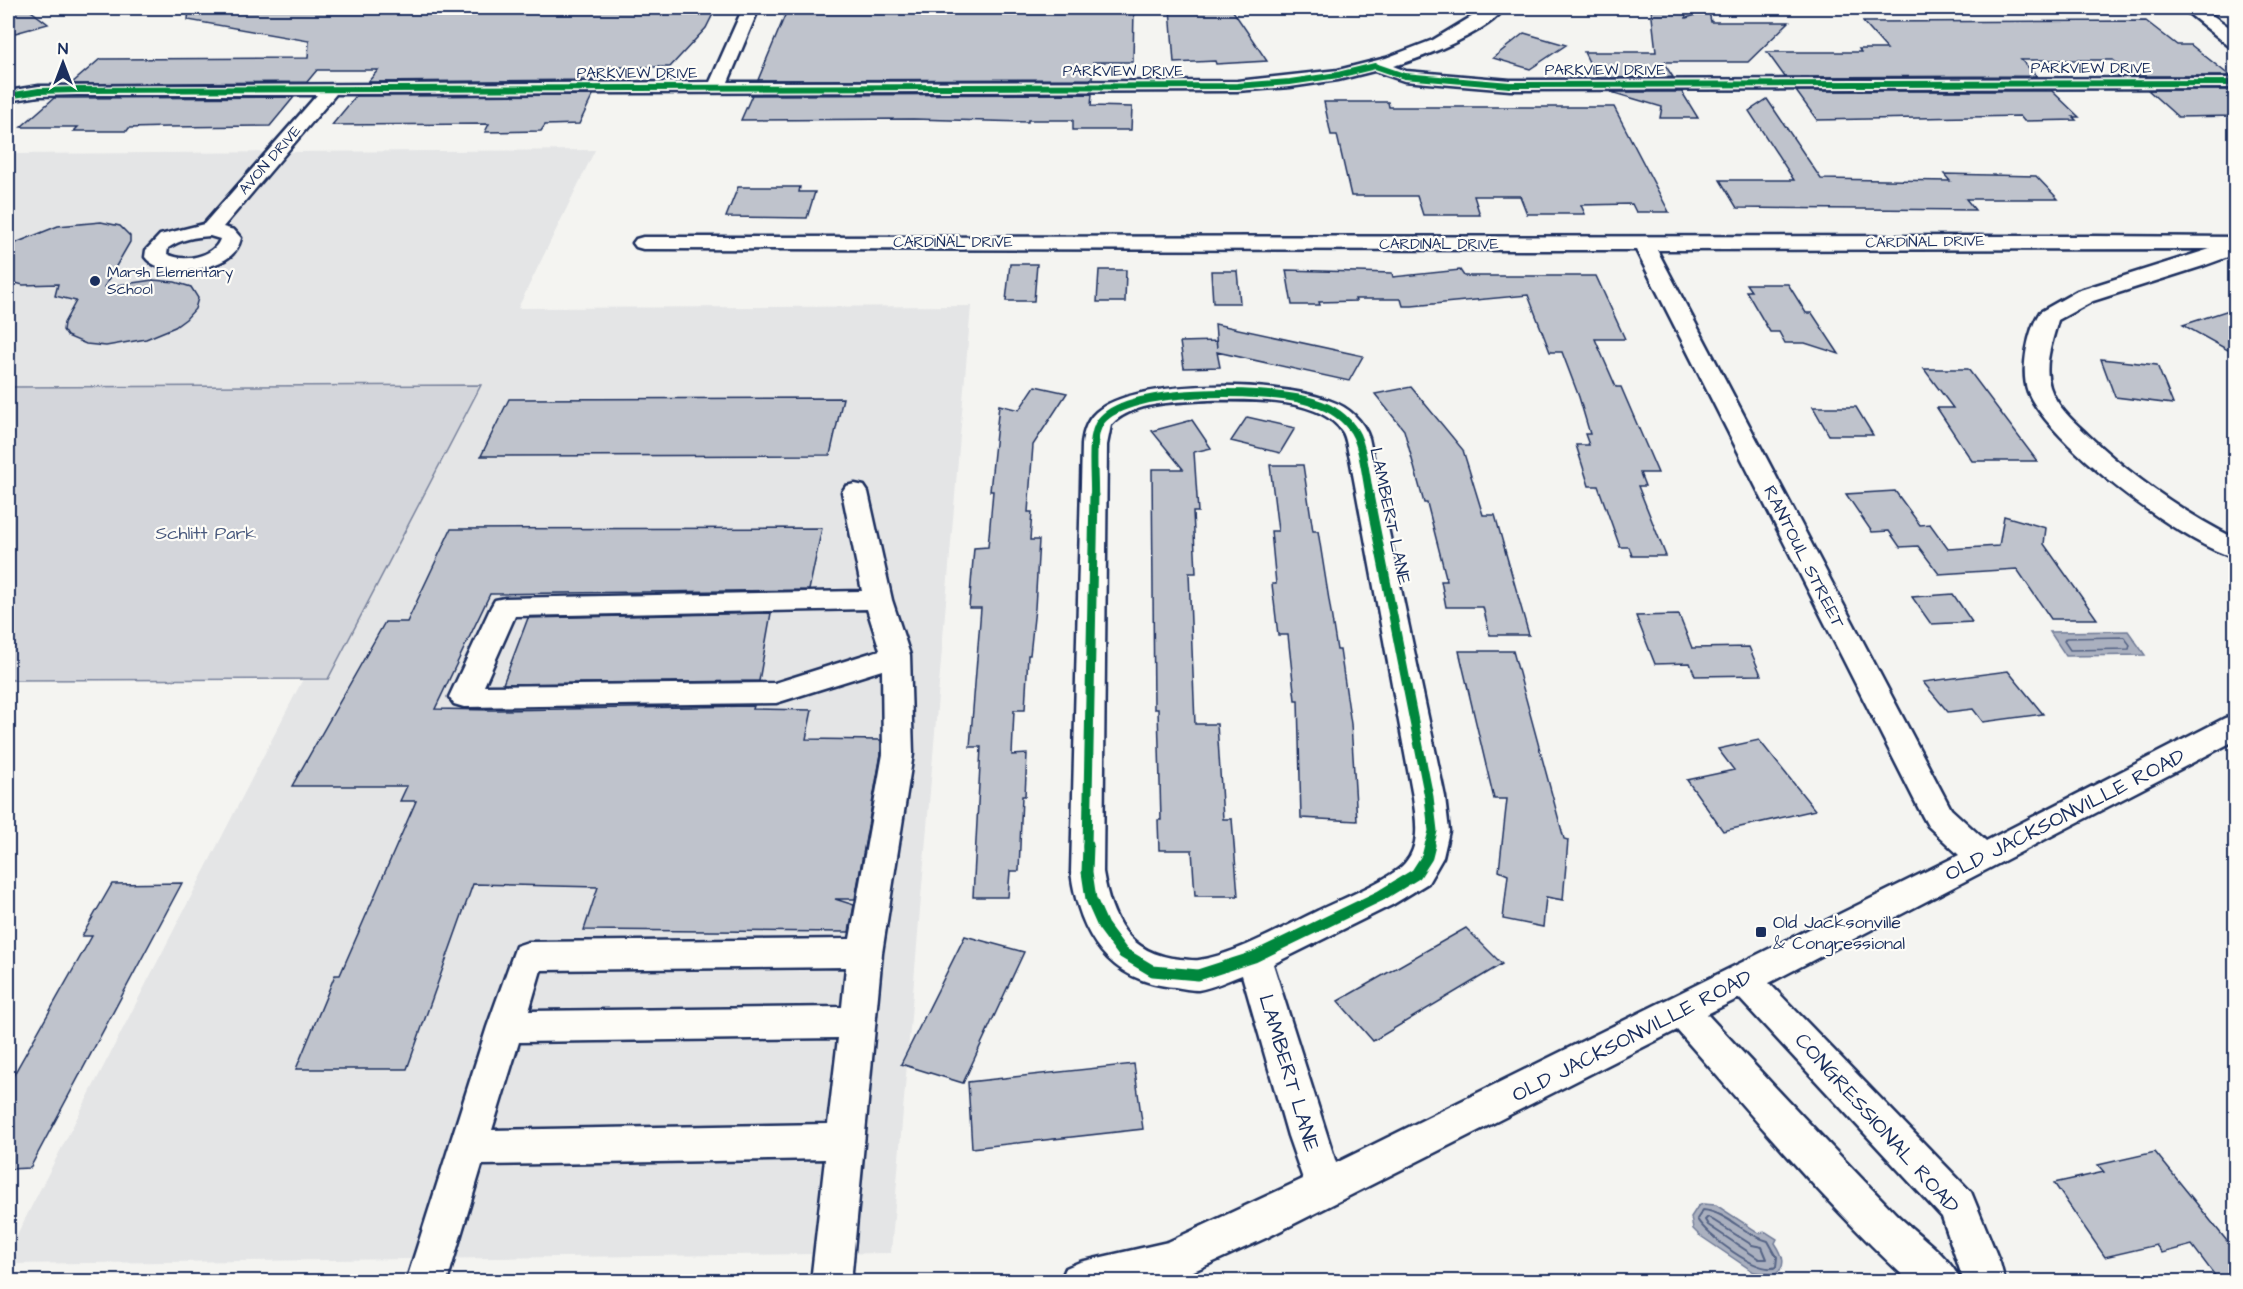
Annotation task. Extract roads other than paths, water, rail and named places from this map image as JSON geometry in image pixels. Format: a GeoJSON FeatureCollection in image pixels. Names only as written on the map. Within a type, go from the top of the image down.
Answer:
{"type":"FeatureCollection","features":[{"type":"Feature","properties":{"kind":"main road"},"geometry":{"type":"LineString","coordinates":[[2191,8],[2235,42]]}},
{"type":"Feature","properties":{"kind":"street"},"geometry":{"type":"LineString","coordinates":[[717,87],[751,8]]}},
{"type":"Feature","properties":{"kind":"street"},"geometry":{"type":"LineString","coordinates":[[1375,66],[1417,54],[1446,42],[1476,24],[1496,8]]}},
{"type":"Feature","properties":{"kind":"street","name":"PARKVIEW DRIVE"},"geometry":{"type":"LineString","coordinates":[[8,96],[39,91],[77,90],[1237,86],[1290,82],[1338,75],[1375,66],[1404,76],[1510,85],[2235,83]]}},
{"type":"Feature","properties":{"kind":"street","name":"AVON DRIVE"},"geometry":{"type":"LineString","coordinates":[[210,230],[330,90]]}},
{"type":"Feature","properties":{"kind":"street","name":"CARDINAL DRIVE"},"geometry":{"type":"LineString","coordinates":[[643,243],[1643,244],[2024,241],[2235,244]]}},
{"type":"Feature","properties":{"kind":"street","name":"RANTOUL STREET"},"geometry":{"type":"LineString","coordinates":[[1643,244],[1939,817],[1983,857]]}},
{"type":"Feature","properties":{"kind":"street"},"geometry":{"type":"LineString","coordinates":[[2235,244],[2196,262],[2085,296],[2048,317],[2036,357],[2039,388],[2058,418],[2100,462],[2138,492],[2235,550]]}},
{"type":"Feature","properties":{"kind":"street","name":"LAMBERT LANE"},"geometry":{"type":"LineString","coordinates":[[1250,393],[1287,396],[1330,410],[1353,428],[1362,458],[1429,797],[1433,831],[1428,857],[1416,874],[1380,896],[1254,957],[1198,975],[1153,971],[1123,953],[1103,926],[1091,899],[1087,872],[1096,434],[1100,420],[1115,411],[1134,403],[1171,395],[1250,393]]}},
{"type":"Feature","properties":{"kind":"street"},"geometry":{"type":"LineString","coordinates":[[831,1281],[865,953],[898,754],[896,655],[878,600],[855,492]]}},
{"type":"Feature","properties":{"kind":"street"},"geometry":{"type":"LineString","coordinates":[[878,600],[505,607],[465,697],[776,693],[896,655]]}},
{"type":"Feature","properties":{"kind":"street","name":"OLD JACKSONVILLE ROAD"},"geometry":{"type":"LineString","coordinates":[[1080,1281],[1171,1261],[1254,1224],[1744,980],[2235,726]]}},
{"type":"Feature","properties":{"kind":"street"},"geometry":{"type":"LineString","coordinates":[[426,1281],[470,1148],[528,956],[865,953]]}},
{"type":"Feature","properties":{"kind":"street","name":"LAMBERT LANE"},"geometry":{"type":"LineString","coordinates":[[1254,957],[1307,1136],[1326,1188]]}},
{"type":"Feature","properties":{"kind":"street","name":"CONGRESSIONAL ROAD"},"geometry":{"type":"LineString","coordinates":[[1744,980],[1957,1205],[1985,1281]]}},
{"type":"Feature","properties":{"kind":"street"},"geometry":{"type":"LineString","coordinates":[[1682,1011],[1808,1150],[1896,1242],[1941,1281]]}},
{"type":"Feature","properties":{"kind":"street"},"geometry":{"type":"LineString","coordinates":[[505,1027],[858,1022]]}},
{"type":"Feature","properties":{"kind":"street"},"geometry":{"type":"LineString","coordinates":[[470,1148],[845,1141]]}},
{"type":"Feature","properties":{"kind":"water"},"geometry":{"type":"Polygon","coordinates":[[[2128,631],[2145,655],[2066,656],[2050,632],[2128,631]]]}},
{"type":"Feature","properties":{"kind":"water"},"geometry":{"type":"Polygon","coordinates":[[[1716,1205],[1759,1233],[1766,1232],[1777,1239],[1775,1243],[1783,1260],[1783,1265],[1778,1272],[1774,1275],[1754,1272],[1699,1235],[1693,1229],[1691,1217],[1698,1206],[1716,1205]]]}},
{"type":"Feature","properties":{"kind":"place","name":"Marsh Elementary School"},"geometry":{"type":"Point","coordinates":[95,281]}},
{"type":"Feature","properties":{"kind":"place","name":"Old Jacksonville & Congressional"},"geometry":{"type":"Point","coordinates":[1761,932]}},
{"type":"Feature","properties":{"kind":"park label","name":"Schlitt Park"},"geometry":{"type":"Point","coordinates":[206,533]}}]}
